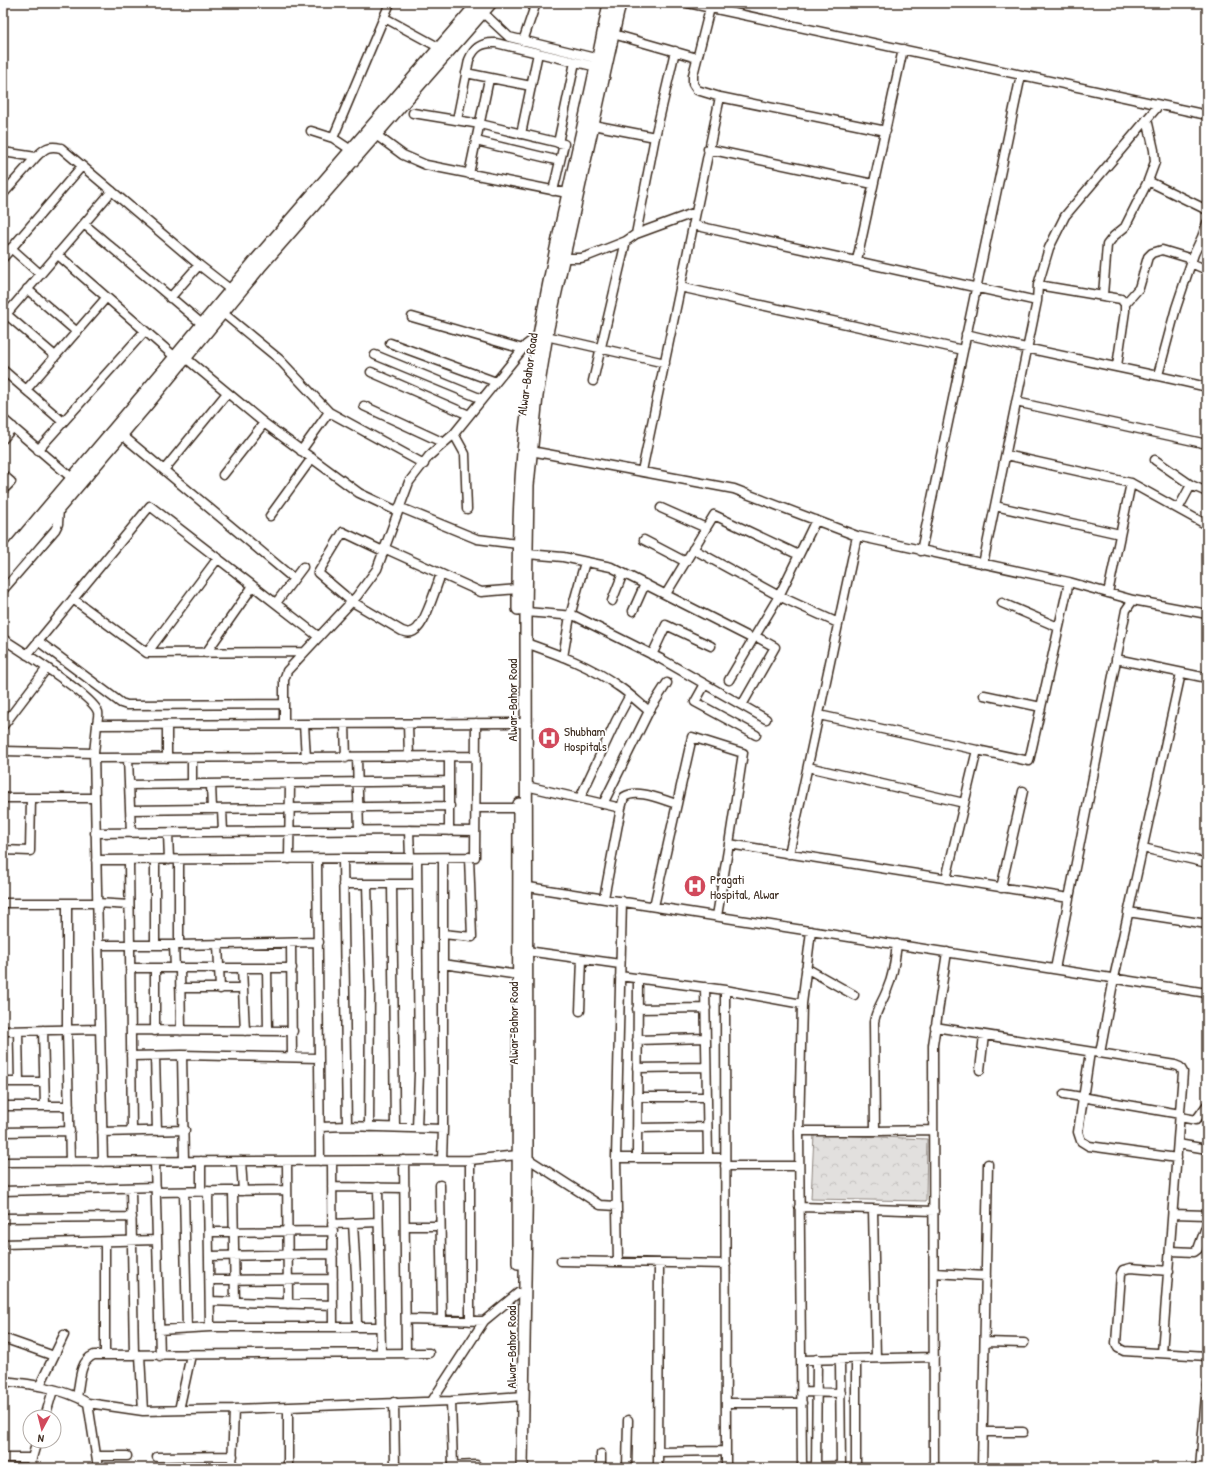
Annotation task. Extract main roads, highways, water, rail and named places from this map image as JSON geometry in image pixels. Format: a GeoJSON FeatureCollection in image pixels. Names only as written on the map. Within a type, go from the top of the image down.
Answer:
{"type":"FeatureCollection","features":[{"type":"Feature","properties":{"kind":"main road"},"geometry":{"type":"LineString","coordinates":[[3,574],[73,478],[180,356],[223,313],[351,150],[373,132],[440,48],[479,7],[491,3]]}},
{"type":"Feature","properties":{"kind":"main road","name":"Alwar-Bahor Road"},"geometry":{"type":"LineString","coordinates":[[522,1468],[522,1156],[519,975],[526,786],[518,590],[518,544],[524,434],[542,336],[573,194],[609,3]]}},
{"type":"Feature","properties":{"kind":"main road","name":"Alwar-Bahor Road"},"geometry":{"type":"LineString","coordinates":[[522,1399],[518,1293],[527,951],[518,808],[526,643],[528,485],[542,336],[563,258],[573,194],[593,125],[620,3]]}},
{"type":"Feature","properties":{"kind":"main road"},"geometry":{"type":"LineString","coordinates":[[3,560],[42,521],[59,509],[122,435],[202,324],[373,132],[479,7]]}},
{"type":"Feature","properties":{"kind":"place","name":"Shubham Hospitals"},"geometry":{"type":"Point","coordinates":[549,738]}},
{"type":"Feature","properties":{"kind":"place","name":"Pragati Hospital, Alwar"},"geometry":{"type":"Point","coordinates":[695,886]}}]}
